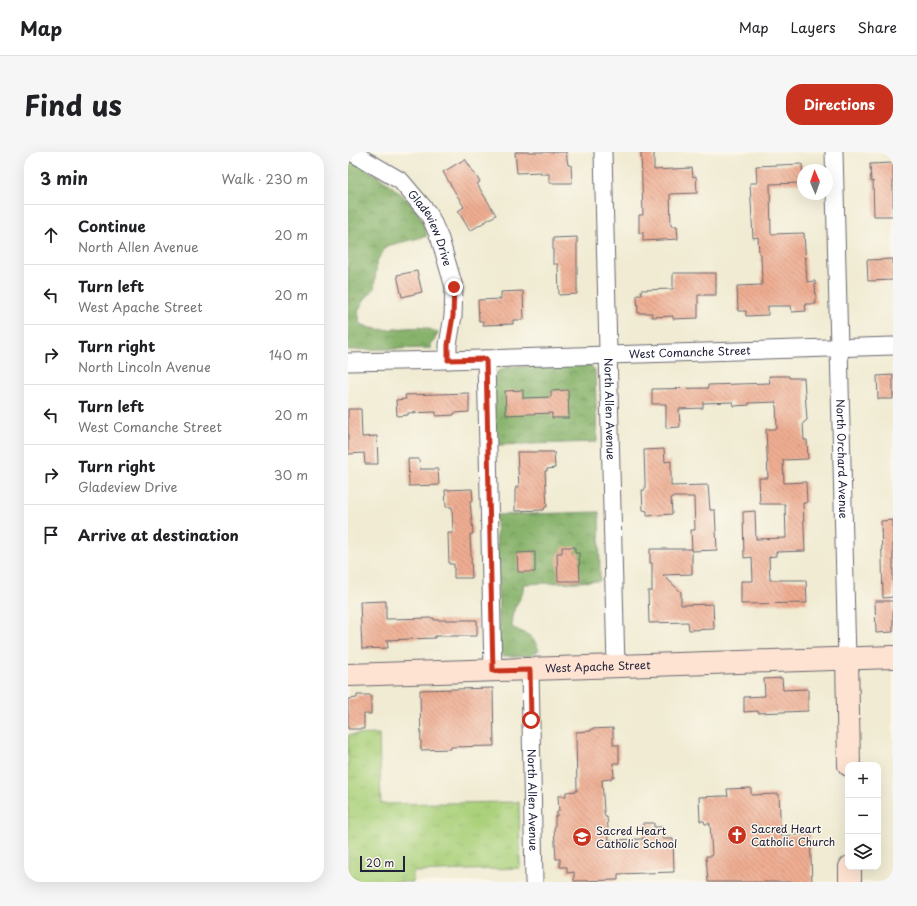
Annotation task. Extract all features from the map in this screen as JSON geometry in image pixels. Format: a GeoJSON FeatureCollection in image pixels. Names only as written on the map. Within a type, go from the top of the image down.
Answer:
{"type":"FeatureCollection","features":[{"type":"Feature","properties":{"kind":"main road","name":"West Apache Street"},"geometry":{"type":"LineString","coordinates":[[348,676],[893,657]]}},
{"type":"Feature","properties":{"kind":"main road","name":"North Orchard Avenue"},"geometry":{"type":"LineString","coordinates":[[847,659],[849,762]]}},
{"type":"Feature","properties":{"kind":"main road"},"geometry":{"type":"LineString","coordinates":[[850,870],[850,882]]}},
{"type":"Feature","properties":{"kind":"street","name":"Gladeview Drive"},"geometry":{"type":"LineString","coordinates":[[351,152],[401,181],[429,214],[440,239],[454,287],[453,316],[448,345],[448,360]]}},
{"type":"Feature","properties":{"kind":"street","name":"North Allen Avenue"},"geometry":{"type":"LineString","coordinates":[[603,152],[616,667]]}},
{"type":"Feature","properties":{"kind":"street","name":"North Orchard Avenue"},"geometry":{"type":"LineString","coordinates":[[834,152],[847,659]]}},
{"type":"Feature","properties":{"kind":"street","name":"West Comanche Street"},"geometry":{"type":"LineString","coordinates":[[348,362],[893,346]]}},
{"type":"Feature","properties":{"kind":"street"},"geometry":{"type":"LineString","coordinates":[[486,359],[493,671]]}},
{"type":"Feature","properties":{"kind":"street","name":"North Allen Avenue"},"geometry":{"type":"LineString","coordinates":[[530,670],[534,882]]}},
{"type":"Feature","properties":{"kind":"green space"},"geometry":{"type":"Polygon","coordinates":[[[348,157],[387,183],[405,198],[420,216],[427,236],[386,246],[377,261],[374,289],[364,300],[358,311],[360,323],[368,327],[384,330],[417,327],[438,332],[434,341],[429,345],[432,348],[348,350],[348,157]]]}},
{"type":"Feature","properties":{"kind":"green space"},"geometry":{"type":"Polygon","coordinates":[[[590,365],[595,370],[597,442],[495,445],[494,379],[497,372],[508,367],[590,365]]]}},
{"type":"Feature","properties":{"kind":"green space"},"geometry":{"type":"Polygon","coordinates":[[[599,512],[600,581],[523,584],[522,594],[512,614],[512,627],[531,637],[539,650],[530,656],[501,656],[496,515],[599,512]]]}},
{"type":"Feature","properties":{"kind":"green space"},"geometry":{"type":"Polygon","coordinates":[[[379,734],[381,804],[519,802],[520,868],[413,872],[413,882],[348,882],[348,735],[379,734]]]}},
{"type":"Feature","properties":{"kind":"building"},"geometry":{"type":"Polygon","coordinates":[[[515,152],[566,152],[568,165],[571,165],[572,183],[549,183],[549,174],[541,174],[541,172],[517,173],[515,152]]]}},
{"type":"Feature","properties":{"kind":"building"},"geometry":{"type":"Polygon","coordinates":[[[641,152],[654,152],[654,170],[692,168],[693,177],[696,176],[697,193],[670,194],[671,226],[677,226],[678,239],[643,241],[643,232],[639,233],[639,215],[643,215],[641,152]]]}},
{"type":"Feature","properties":{"kind":"building"},"geometry":{"type":"Polygon","coordinates":[[[465,159],[480,182],[477,184],[496,215],[470,231],[458,211],[464,207],[443,172],[465,159]]]}},
{"type":"Feature","properties":{"kind":"building"},"geometry":{"type":"Polygon","coordinates":[[[893,163],[893,216],[874,216],[873,181],[871,182],[870,164],[893,163]]]}},
{"type":"Feature","properties":{"kind":"building"},"geometry":{"type":"Polygon","coordinates":[[[797,164],[797,183],[770,184],[771,234],[804,233],[807,282],[815,281],[816,304],[805,304],[806,311],[792,312],[791,306],[768,306],[768,315],[746,316],[746,311],[738,311],[737,286],[762,285],[761,254],[759,254],[758,237],[753,238],[750,183],[757,183],[756,166],[797,164]]]}},
{"type":"Feature","properties":{"kind":"building"},"geometry":{"type":"Polygon","coordinates":[[[577,237],[577,294],[559,295],[558,264],[553,264],[553,238],[577,237]]]}},
{"type":"Feature","properties":{"kind":"building"},"geometry":{"type":"Polygon","coordinates":[[[893,259],[893,280],[868,281],[867,260],[893,259]]]}},
{"type":"Feature","properties":{"kind":"building"},"geometry":{"type":"Polygon","coordinates":[[[417,271],[422,292],[402,297],[397,275],[417,271]]]}},
{"type":"Feature","properties":{"kind":"building"},"geometry":{"type":"Polygon","coordinates":[[[673,273],[716,273],[716,295],[698,295],[698,318],[673,319],[673,316],[652,317],[652,313],[638,313],[637,295],[642,295],[641,290],[673,289],[673,273]]]}},
{"type":"Feature","properties":{"kind":"building"},"geometry":{"type":"Polygon","coordinates":[[[523,291],[524,320],[513,320],[513,324],[483,325],[483,321],[479,321],[478,300],[501,299],[501,292],[523,291]]]}},
{"type":"Feature","properties":{"kind":"building"},"geometry":{"type":"Polygon","coordinates":[[[893,375],[893,399],[878,399],[877,376],[893,375]]]}},
{"type":"Feature","properties":{"kind":"building"},"geometry":{"type":"Polygon","coordinates":[[[769,376],[804,378],[807,420],[803,423],[804,440],[807,440],[808,459],[783,460],[784,483],[806,482],[807,503],[803,503],[805,551],[776,552],[776,556],[769,557],[770,580],[806,580],[807,603],[741,604],[741,581],[753,581],[752,557],[744,558],[743,512],[755,511],[756,539],[786,538],[785,504],[760,504],[759,478],[768,478],[766,429],[777,429],[776,402],[749,403],[749,405],[734,406],[733,402],[703,403],[703,408],[679,409],[680,427],[666,428],[666,404],[652,404],[652,389],[708,388],[708,385],[770,383],[769,376]]]}},
{"type":"Feature","properties":{"kind":"building"},"geometry":{"type":"Polygon","coordinates":[[[523,390],[523,398],[551,397],[551,391],[568,390],[569,418],[552,418],[552,413],[506,415],[505,391],[523,390]]]}},
{"type":"Feature","properties":{"kind":"building"},"geometry":{"type":"Polygon","coordinates":[[[469,393],[469,412],[436,416],[436,412],[408,413],[408,415],[397,416],[396,400],[406,399],[405,395],[469,393]]]}},
{"type":"Feature","properties":{"kind":"building"},"geometry":{"type":"Polygon","coordinates":[[[348,409],[361,409],[362,437],[377,436],[378,464],[365,464],[364,453],[348,454],[348,409]]]}},
{"type":"Feature","properties":{"kind":"building"},"geometry":{"type":"Polygon","coordinates":[[[664,449],[665,462],[671,461],[671,486],[708,485],[710,510],[715,510],[717,550],[692,551],[691,530],[695,530],[694,497],[671,497],[672,514],[647,516],[647,511],[643,510],[642,490],[645,490],[644,450],[664,449]]]}},
{"type":"Feature","properties":{"kind":"building"},"geometry":{"type":"Polygon","coordinates":[[[517,452],[554,452],[555,468],[547,469],[547,471],[545,471],[547,507],[545,507],[544,510],[515,511],[515,491],[516,487],[519,487],[517,452]]]}},
{"type":"Feature","properties":{"kind":"building"},"geometry":{"type":"Polygon","coordinates":[[[408,459],[419,459],[420,469],[438,469],[439,485],[409,486],[408,459]]]}},
{"type":"Feature","properties":{"kind":"building"},"geometry":{"type":"Polygon","coordinates":[[[472,489],[473,501],[470,501],[473,534],[470,534],[472,578],[454,578],[454,564],[449,564],[448,533],[453,533],[452,507],[446,507],[445,490],[472,489]]]}},
{"type":"Feature","properties":{"kind":"building"},"geometry":{"type":"Polygon","coordinates":[[[893,520],[893,597],[883,598],[881,521],[893,520]]]}},
{"type":"Feature","properties":{"kind":"building"},"geometry":{"type":"Polygon","coordinates":[[[562,547],[575,547],[575,553],[579,553],[580,581],[558,581],[557,553],[562,553],[562,547]]]}},
{"type":"Feature","properties":{"kind":"building"},"geometry":{"type":"Polygon","coordinates":[[[650,549],[692,549],[692,574],[663,575],[681,592],[681,605],[713,604],[714,629],[689,630],[688,622],[649,623],[648,591],[652,591],[652,563],[650,563],[650,549]]]}},
{"type":"Feature","properties":{"kind":"building"},"geometry":{"type":"Polygon","coordinates":[[[535,552],[535,572],[518,572],[517,553],[535,552]]]}},
{"type":"Feature","properties":{"kind":"building"},"geometry":{"type":"Polygon","coordinates":[[[386,601],[386,619],[434,618],[434,620],[477,620],[477,636],[435,636],[435,638],[387,640],[388,648],[362,649],[360,602],[386,601]]]}},
{"type":"Feature","properties":{"kind":"building"},"geometry":{"type":"Polygon","coordinates":[[[875,601],[893,601],[893,632],[876,633],[875,601]]]}},
{"type":"Feature","properties":{"kind":"building"},"geometry":{"type":"Polygon","coordinates":[[[782,678],[783,690],[808,689],[808,711],[758,713],[758,711],[744,712],[744,697],[765,696],[764,679],[782,678]]]}},
{"type":"Feature","properties":{"kind":"building"},"geometry":{"type":"Polygon","coordinates":[[[493,688],[494,746],[451,747],[451,749],[421,750],[420,690],[493,688]]]}},
{"type":"Feature","properties":{"kind":"building"},"geometry":{"type":"Polygon","coordinates":[[[357,695],[371,695],[371,714],[364,714],[364,729],[348,729],[348,699],[357,698],[357,695]]]}},
{"type":"Feature","properties":{"kind":"building"},"geometry":{"type":"Polygon","coordinates":[[[613,728],[613,745],[619,745],[619,763],[613,763],[614,777],[611,777],[611,779],[602,780],[604,811],[605,817],[607,817],[609,840],[643,839],[643,823],[654,823],[654,827],[662,827],[662,839],[673,839],[674,872],[618,874],[618,880],[574,881],[574,872],[567,873],[567,867],[560,867],[560,859],[556,859],[554,828],[555,816],[557,816],[557,812],[559,811],[558,796],[566,796],[566,792],[577,791],[576,732],[591,731],[591,729],[613,728]]]}},
{"type":"Feature","properties":{"kind":"building","name":"Sacred Heart Catholic Church"},"geometry":{"type":"Polygon","coordinates":[[[751,788],[751,795],[779,794],[781,836],[810,834],[812,882],[708,882],[706,856],[712,856],[710,824],[705,824],[704,821],[700,821],[699,797],[728,796],[727,789],[751,788]]]}},
{"type":"Feature","properties":{"kind":"place","name":"Sacred Heart Catholic Church"},"geometry":{"type":"Point","coordinates":[737,835]}},
{"type":"Feature","properties":{"kind":"place","name":"Sacred Heart Catholic School"},"geometry":{"type":"Point","coordinates":[582,837]}},
{"type":"Feature","properties":{"kind":"route"},"geometry":{"type":"LineString","coordinates":[[454,287],[453,316],[448,345],[448,360],[486,359],[493,671],[530,670],[531,720]]}}]}
